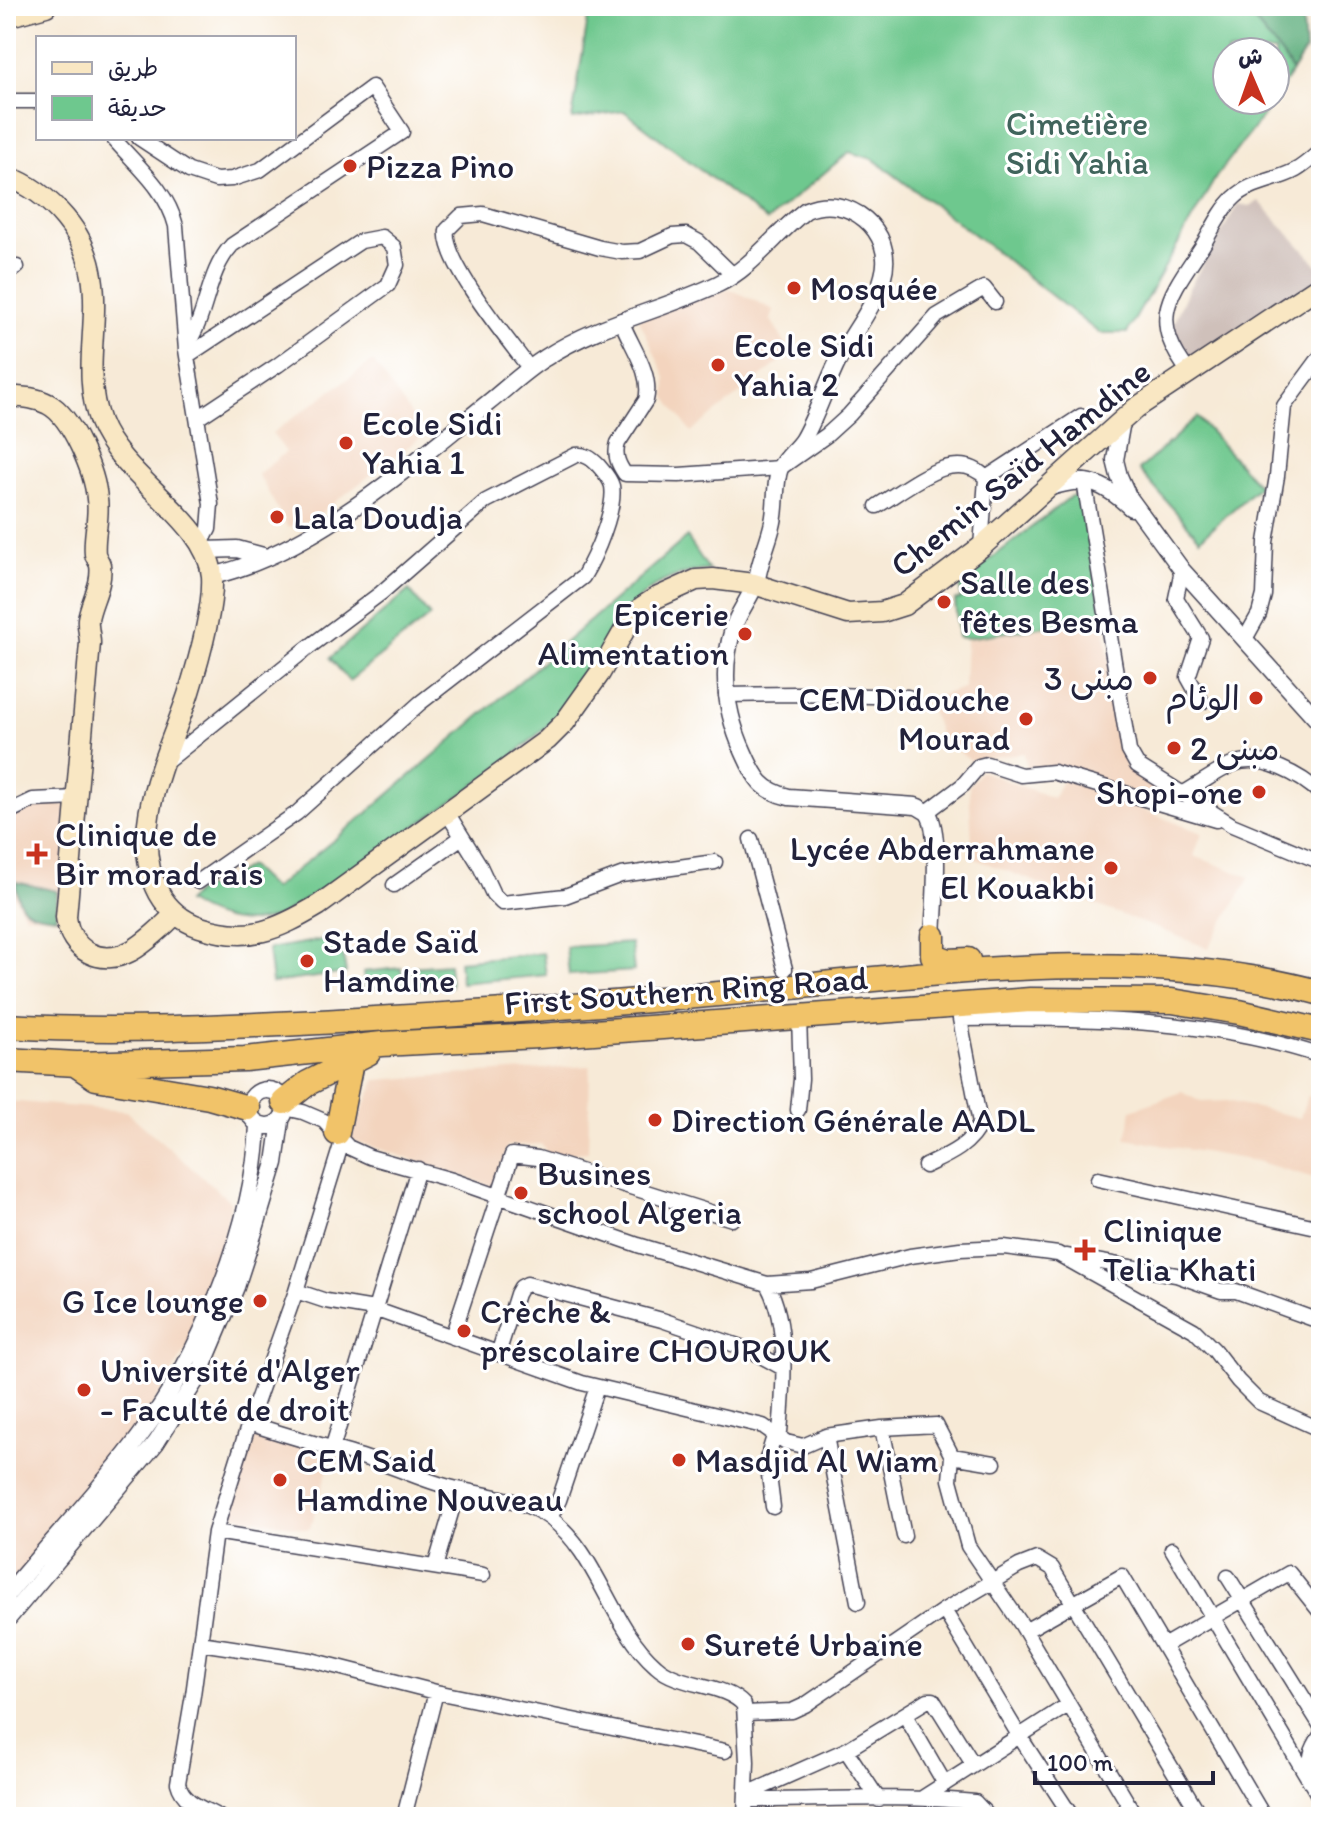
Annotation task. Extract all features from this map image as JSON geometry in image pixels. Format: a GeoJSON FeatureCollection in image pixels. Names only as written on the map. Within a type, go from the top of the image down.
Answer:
{"type":"FeatureCollection","features":[{"type":"Feature","properties":{"kind":"highway"},"geometry":{"type":"LineString","coordinates":[[933,936],[933,955],[938,959],[1036,957],[1077,966]]}},
{"type":"Feature","properties":{"kind":"highway","name":"First Southern Ring Road"},"geometry":{"type":"LineString","coordinates":[[6,1026],[156,1029],[501,1013],[785,978],[1109,965],[1208,972],[1321,993]]}},
{"type":"Feature","properties":{"kind":"highway","name":"First Southern Ring Road"},"geometry":{"type":"LineString","coordinates":[[6,1060],[77,1064],[245,1059],[382,1044],[539,1036],[971,1003],[1105,998],[1172,1001],[1312,1028]]}},
{"type":"Feature","properties":{"kind":"highway"},"geometry":{"type":"LineString","coordinates":[[803,1016],[960,1019]]}},
{"type":"Feature","properties":{"kind":"highway"},"geometry":{"type":"LineString","coordinates":[[1283,1044],[1312,1028]]}},
{"type":"Feature","properties":{"kind":"highway"},"geometry":{"type":"LineString","coordinates":[[283,1112],[308,1083],[382,1044]]}},
{"type":"Feature","properties":{"kind":"highway"},"geometry":{"type":"LineString","coordinates":[[340,1138],[351,1062]]}},
{"type":"Feature","properties":{"kind":"highway"},"geometry":{"type":"LineString","coordinates":[[77,1064],[96,1078],[209,1097],[253,1116]]}},
{"type":"Feature","properties":{"kind":"main road"},"geometry":{"type":"LineString","coordinates":[[6,17],[46,6]]}},
{"type":"Feature","properties":{"kind":"main road"},"geometry":{"type":"LineString","coordinates":[[6,176],[21,181],[55,206],[79,237],[94,281],[93,386],[100,422],[118,455],[203,547],[212,576],[206,628],[190,690],[149,815],[146,847],[154,883],[175,914],[139,947],[117,956],[90,954],[70,937],[66,917],[90,643],[88,619],[97,594],[100,564],[95,556],[99,515],[97,496],[93,477],[79,444],[60,414],[50,405],[33,398],[6,396]]}},
{"type":"Feature","properties":{"kind":"main road","name":"Chemin Saïd Hamdine"},"geometry":{"type":"LineString","coordinates":[[175,914],[195,926],[227,934],[263,933],[319,905],[519,763],[565,722],[642,607],[696,580],[754,584],[848,614],[882,612],[904,605],[981,547],[1136,408],[1321,285]]}},
{"type":"Feature","properties":{"kind":"street"},"geometry":{"type":"LineString","coordinates":[[142,140],[189,171],[216,180],[232,179],[260,170],[372,87],[402,132],[232,245],[219,263],[186,351]]}},
{"type":"Feature","properties":{"kind":"street"},"geometry":{"type":"LineString","coordinates":[[6,101],[36,101]]}},
{"type":"Feature","properties":{"kind":"street"},"geometry":{"type":"LineString","coordinates":[[115,140],[156,186],[173,212],[181,271],[186,351],[211,504],[209,529],[203,547],[237,549],[263,556]]}},
{"type":"Feature","properties":{"kind":"street"},"geometry":{"type":"LineString","coordinates":[[1189,372],[1172,351],[1165,312],[1179,282],[1233,199],[1246,189],[1296,170],[1321,151]]}},
{"type":"Feature","properties":{"kind":"street"},"geometry":{"type":"LineString","coordinates":[[212,576],[245,567],[302,539],[350,509],[559,349],[621,320],[701,291],[733,275],[792,221],[819,205],[847,208],[878,231],[886,250],[883,276],[839,358],[802,440],[780,468],[773,524],[754,584],[733,628],[726,695],[730,721],[741,746],[758,779],[770,792],[789,797],[916,806],[927,812],[932,822],[936,855],[933,936]]}},
{"type":"Feature","properties":{"kind":"street"},"geometry":{"type":"LineString","coordinates":[[530,369],[477,297],[451,253],[447,230],[461,216],[483,214],[622,252],[640,251],[672,236],[686,235],[699,242],[733,275]]}},
{"type":"Feature","properties":{"kind":"street"},"geometry":{"type":"LineString","coordinates":[[186,351],[361,241],[382,237],[394,247],[397,265],[388,285],[291,356],[198,418]]}},
{"type":"Feature","properties":{"kind":"street"},"geometry":{"type":"LineString","coordinates":[[621,320],[648,385],[646,400],[615,449],[618,464],[625,474],[679,475],[780,468],[827,435],[849,415],[937,316],[984,288],[995,302]]}},
{"type":"Feature","properties":{"kind":"street"},"geometry":{"type":"LineString","coordinates":[[1245,639],[1259,614],[1264,595],[1266,542],[1284,406],[1321,356]]}},
{"type":"Feature","properties":{"kind":"street"},"geometry":{"type":"LineString","coordinates":[[986,478],[1081,416]]}},
{"type":"Feature","properties":{"kind":"street"},"geometry":{"type":"LineString","coordinates":[[1122,421],[1115,451],[1119,476],[1128,496],[1182,570],[1321,724]]}},
{"type":"Feature","properties":{"kind":"street"},"geometry":{"type":"LineString","coordinates":[[1086,452],[1107,463],[1119,476]]}},
{"type":"Feature","properties":{"kind":"street"},"geometry":{"type":"LineString","coordinates":[[1086,452],[1093,474],[1103,486],[1147,522]]}},
{"type":"Feature","properties":{"kind":"street"},"geometry":{"type":"LineString","coordinates":[[164,764],[381,593],[486,501],[576,455],[591,458],[608,478],[612,489],[608,516],[593,559],[583,577],[420,703],[297,813],[198,882]]}},
{"type":"Feature","properties":{"kind":"street"},"geometry":{"type":"LineString","coordinates":[[877,506],[941,468],[960,463],[977,468],[986,478],[981,547]]}},
{"type":"Feature","properties":{"kind":"street"},"geometry":{"type":"LineString","coordinates":[[1046,488],[1084,481],[1103,486]]}},
{"type":"Feature","properties":{"kind":"street"},"geometry":{"type":"LineString","coordinates":[[1084,481],[1129,751],[1137,765],[1232,825]]}},
{"type":"Feature","properties":{"kind":"street"},"geometry":{"type":"LineString","coordinates":[[1182,570],[1176,598],[1201,638],[1188,677],[1202,702]]}},
{"type":"Feature","properties":{"kind":"street"},"geometry":{"type":"LineString","coordinates":[[726,695],[908,697]]}},
{"type":"Feature","properties":{"kind":"street"},"geometry":{"type":"LineString","coordinates":[[1184,793],[1234,764],[1245,761],[1294,773],[1306,779],[1321,794]]}},
{"type":"Feature","properties":{"kind":"street"},"geometry":{"type":"LineString","coordinates":[[927,812],[963,785],[979,766],[987,764],[1021,775],[1053,772],[1232,825],[1321,862]]}},
{"type":"Feature","properties":{"kind":"street"},"geometry":{"type":"LineString","coordinates":[[6,813],[33,800],[77,798]]}},
{"type":"Feature","properties":{"kind":"street"},"geometry":{"type":"LineString","coordinates":[[448,814],[479,864],[496,899],[508,904],[565,896],[621,875],[715,862]]}},
{"type":"Feature","properties":{"kind":"street"},"geometry":{"type":"LineString","coordinates":[[394,885],[462,837]]}},
{"type":"Feature","properties":{"kind":"street"},"geometry":{"type":"LineString","coordinates":[[751,839],[785,978]]}},
{"type":"Feature","properties":{"kind":"street"},"geometry":{"type":"LineString","coordinates":[[798,1110],[803,1016]]}},
{"type":"Feature","properties":{"kind":"street"},"geometry":{"type":"LineString","coordinates":[[925,1166],[966,1143],[976,1134],[980,1123],[960,1019],[1130,1023],[1227,1034],[1283,1044],[1321,1056]]}},
{"type":"Feature","properties":{"kind":"street"},"geometry":{"type":"LineString","coordinates":[[6,1596],[132,1447],[182,1371],[204,1324],[245,1210],[256,1154],[252,1096],[263,1090],[276,1092],[283,1112],[275,1163],[236,1287],[198,1377],[156,1443],[6,1621]]}},
{"type":"Feature","properties":{"kind":"street"},"geometry":{"type":"LineString","coordinates":[[283,1112],[308,1114],[324,1121],[355,1151],[418,1169],[638,1245],[767,1284],[811,1281],[910,1256],[1004,1247],[1176,1275],[1221,1291],[1236,1291],[1316,1320]]}},
{"type":"Feature","properties":{"kind":"street"},"geometry":{"type":"LineString","coordinates":[[253,1116],[269,1127],[283,1112]]}},
{"type":"Feature","properties":{"kind":"street"},"geometry":{"type":"LineString","coordinates":[[219,1817],[190,1802],[183,1796],[178,1783],[215,1532],[249,1423],[296,1291],[340,1138]]}},
{"type":"Feature","properties":{"kind":"street"},"geometry":{"type":"LineString","coordinates":[[452,1337],[511,1156],[522,1154],[732,1219]]}},
{"type":"Feature","properties":{"kind":"street"},"geometry":{"type":"LineString","coordinates":[[332,1449],[418,1169]]}},
{"type":"Feature","properties":{"kind":"street"},"geometry":{"type":"LineString","coordinates":[[1098,1179],[1321,1228]]}},
{"type":"Feature","properties":{"kind":"street"},"geometry":{"type":"LineString","coordinates":[[1058,1254],[1194,1330],[1259,1402],[1321,1430]]}},
{"type":"Feature","properties":{"kind":"street"},"geometry":{"type":"LineString","coordinates":[[498,1354],[517,1294],[527,1284],[662,1320],[750,1350],[783,1368]]}},
{"type":"Feature","properties":{"kind":"street"},"geometry":{"type":"LineString","coordinates":[[767,1284],[777,1306],[783,1368],[781,1424],[780,1432],[775,1433]]}},
{"type":"Feature","properties":{"kind":"street"},"geometry":{"type":"LineString","coordinates":[[296,1291],[326,1301],[374,1309],[597,1387],[763,1426],[786,1442],[803,1446],[826,1436],[936,1425],[952,1456],[950,1480],[968,1546],[1025,1631],[1136,1817]]}},
{"type":"Feature","properties":{"kind":"street"},"geometry":{"type":"LineString","coordinates":[[550,1518],[597,1387]]}},
{"type":"Feature","properties":{"kind":"street"},"geometry":{"type":"LineString","coordinates":[[249,1423],[458,1489],[494,1495],[550,1518],[576,1547],[615,1614],[655,1666],[684,1681],[733,1696],[744,1705],[745,1817]]}},
{"type":"Feature","properties":{"kind":"street"},"geometry":{"type":"LineString","coordinates":[[882,1428],[904,1536]]}},
{"type":"Feature","properties":{"kind":"street"},"geometry":{"type":"LineString","coordinates":[[773,1507],[767,1459],[775,1433]]}},
{"type":"Feature","properties":{"kind":"street"},"geometry":{"type":"LineString","coordinates":[[826,1436],[858,1602]]}},
{"type":"Feature","properties":{"kind":"street"},"geometry":{"type":"LineString","coordinates":[[952,1456],[994,1463]]}},
{"type":"Feature","properties":{"kind":"street"},"geometry":{"type":"LineString","coordinates":[[435,1567],[458,1489]]}},
{"type":"Feature","properties":{"kind":"street"},"geometry":{"type":"LineString","coordinates":[[215,1532],[483,1575]]}},
{"type":"Feature","properties":{"kind":"street"},"geometry":{"type":"LineString","coordinates":[[1172,1549],[1321,1798]]}},
{"type":"Feature","properties":{"kind":"street"},"geometry":{"type":"LineString","coordinates":[[746,1713],[792,1711],[805,1705],[944,1610],[991,1581],[1037,1559],[1052,1568],[1201,1817]]}},
{"type":"Feature","properties":{"kind":"street"},"geometry":{"type":"LineString","coordinates":[[1165,1645],[1289,1573],[1321,1613]]}},
{"type":"Feature","properties":{"kind":"street"},"geometry":{"type":"LineString","coordinates":[[1025,1631],[1122,1576],[1264,1817]]}},
{"type":"Feature","properties":{"kind":"street"},"geometry":{"type":"LineString","coordinates":[[1228,1577],[1321,1726]]}},
{"type":"Feature","properties":{"kind":"street"},"geometry":{"type":"LineString","coordinates":[[944,1610],[1072,1817]]}},
{"type":"Feature","properties":{"kind":"street"},"geometry":{"type":"LineString","coordinates":[[200,1643],[311,1660],[436,1692],[725,1751]]}},
{"type":"Feature","properties":{"kind":"street"},"geometry":{"type":"LineString","coordinates":[[404,1817],[436,1692]]}},
{"type":"Feature","properties":{"kind":"street"},"geometry":{"type":"LineString","coordinates":[[747,1797],[846,1750],[928,1700],[933,1700],[973,1764]]}},
{"type":"Feature","properties":{"kind":"street"},"geometry":{"type":"LineString","coordinates":[[924,1797],[1068,1705]]}},
{"type":"Feature","properties":{"kind":"street"},"geometry":{"type":"LineString","coordinates":[[905,1715],[945,1784]]}},
{"type":"Feature","properties":{"kind":"street"},"geometry":{"type":"LineString","coordinates":[[1321,1735],[1309,1761],[1321,1798]]}},
{"type":"Feature","properties":{"kind":"street"},"geometry":{"type":"LineString","coordinates":[[846,1750],[879,1800]]}},
{"type":"Feature","properties":{"kind":"street"},"geometry":{"type":"LineString","coordinates":[[747,1797],[879,1800],[924,1797],[975,1802],[989,1817]]}},
{"type":"Feature","properties":{"kind":"shaded area"},"geometry":{"type":"Polygon","coordinates":[[[1259,201],[1321,269],[1321,280],[1193,363],[1181,353],[1172,334],[1174,322],[1189,288],[1238,204],[1250,206],[1259,201]]]}},
{"type":"Feature","properties":{"kind":"shaded area","name":"Ecole Sidi Yahia 2"},"geometry":{"type":"Polygon","coordinates":[[[730,289],[774,310],[771,320],[791,353],[691,432],[666,397],[666,378],[639,319],[701,294],[730,289]]]}},
{"type":"Feature","properties":{"kind":"shaded area","name":"Ecole Sidi Yahia 1"},"geometry":{"type":"Polygon","coordinates":[[[373,361],[425,434],[314,518],[288,528],[258,474],[286,452],[272,433],[373,361]]]}},
{"type":"Feature","properties":{"kind":"shaded area","name":"CEM Didouche Mourad"},"geometry":{"type":"Polygon","coordinates":[[[1103,618],[1125,768],[1200,808],[1199,812],[1047,766],[1027,771],[1024,753],[970,760],[941,739],[927,699],[964,688],[966,638],[1103,618]]]}},
{"type":"Feature","properties":{"kind":"shaded area","name":"Lycée Abderrahmane El Kouakbi"},"geometry":{"type":"Polygon","coordinates":[[[981,771],[1053,798],[1063,779],[1202,833],[1194,856],[1250,877],[1208,948],[973,858],[969,786],[981,771]]]}},
{"type":"Feature","properties":{"kind":"shaded area","name":"Clinique de Bir morad rais"},"geometry":{"type":"Polygon","coordinates":[[[35,804],[71,805],[62,919],[25,915],[11,891],[6,889],[6,818],[35,804]]]}},
{"type":"Feature","properties":{"kind":"shaded area"},"geometry":{"type":"Polygon","coordinates":[[[590,1066],[588,1152],[549,1155],[541,1144],[507,1146],[495,1187],[350,1139],[376,1080],[590,1066]]]}},
{"type":"Feature","properties":{"kind":"shaded area"},"geometry":{"type":"Polygon","coordinates":[[[1182,1092],[1201,1102],[1227,1101],[1300,1118],[1307,1096],[1321,1099],[1321,1180],[1256,1161],[1126,1139],[1132,1110],[1182,1092]]]}},
{"type":"Feature","properties":{"kind":"shaded area","name":"Université d'Alger - Faculté de droit"},"geometry":{"type":"Polygon","coordinates":[[[6,1101],[126,1111],[231,1202],[220,1250],[189,1345],[135,1435],[6,1591],[6,1101]]]}},
{"type":"Feature","properties":{"kind":"shaded area","name":"CEM Said Hamdine Nouveau"},"geometry":{"type":"Polygon","coordinates":[[[252,1424],[335,1446],[307,1529],[225,1514],[252,1424]]]}},
{"type":"Feature","properties":{"kind":"green space","name":"Cimetière Sidi Yahia"},"geometry":{"type":"Polygon","coordinates":[[[590,6],[1245,6],[1266,36],[1211,36],[1211,116],[1263,116],[1216,177],[1127,333],[1099,333],[873,159],[849,152],[767,221],[624,111],[572,119],[590,6]]]}},
{"type":"Feature","properties":{"kind":"green space"},"geometry":{"type":"Polygon","coordinates":[[[1245,6],[1302,6],[1305,51],[1292,71],[1291,36],[1266,36],[1245,6]]]}},
{"type":"Feature","properties":{"kind":"green space"},"geometry":{"type":"Polygon","coordinates":[[[1197,417],[1259,486],[1200,539],[1139,470],[1197,417]]]}},
{"type":"Feature","properties":{"kind":"green space"},"geometry":{"type":"Polygon","coordinates":[[[1082,496],[1103,618],[958,637],[955,600],[961,599],[960,583],[1070,497],[1082,496]]]}},
{"type":"Feature","properties":{"kind":"green space"},"geometry":{"type":"Polygon","coordinates":[[[687,537],[709,570],[668,579],[638,599],[615,629],[572,701],[520,750],[468,790],[278,916],[242,922],[219,917],[186,902],[201,888],[212,888],[249,866],[273,889],[366,814],[687,537]]]}},
{"type":"Feature","properties":{"kind":"green space"},"geometry":{"type":"Polygon","coordinates":[[[409,590],[430,616],[349,681],[330,658],[409,590]]]}},
{"type":"Feature","properties":{"kind":"green space"},"geometry":{"type":"Polygon","coordinates":[[[16,882],[57,891],[56,917],[27,910],[19,900],[16,882]]]}},
{"type":"Feature","properties":{"kind":"green space","name":"Stade Saïd Hamdine"},"geometry":{"type":"Polygon","coordinates":[[[340,937],[346,973],[272,983],[268,949],[340,937]]]}},
{"type":"Feature","properties":{"kind":"green space"},"geometry":{"type":"Polygon","coordinates":[[[631,943],[634,971],[569,975],[566,947],[631,943]]]}},
{"type":"Feature","properties":{"kind":"green space"},"geometry":{"type":"Polygon","coordinates":[[[543,953],[546,975],[461,983],[459,961],[543,953]]]}},
{"type":"Feature","properties":{"kind":"green space"},"geometry":{"type":"Polygon","coordinates":[[[449,964],[451,986],[415,989],[411,967],[449,964]]]}},
{"type":"Feature","properties":{"kind":"green space"},"geometry":{"type":"Polygon","coordinates":[[[401,968],[403,985],[365,988],[363,972],[401,968]]]}},
{"type":"Feature","properties":{"kind":"place","name":"Pizza Pino"},"geometry":{"type":"Point","coordinates":[350,166]}},
{"type":"Feature","properties":{"kind":"place","name":"Mosquée"},"geometry":{"type":"Point","coordinates":[794,288]}},
{"type":"Feature","properties":{"kind":"place","name":"Ecole Sidi Yahia 2"},"geometry":{"type":"Point","coordinates":[718,365]}},
{"type":"Feature","properties":{"kind":"place","name":"Ecole Sidi Yahia 1"},"geometry":{"type":"Point","coordinates":[346,443]}},
{"type":"Feature","properties":{"kind":"place","name":"Lala Doudja"},"geometry":{"type":"Point","coordinates":[277,517]}},
{"type":"Feature","properties":{"kind":"place","name":"Salle des fêtes Besma"},"geometry":{"type":"Point","coordinates":[944,602]}},
{"type":"Feature","properties":{"kind":"place","name":"Epicerie Alimentation"},"geometry":{"type":"Point","coordinates":[745,634]}},
{"type":"Feature","properties":{"kind":"place","name":"مبنى 3"},"geometry":{"type":"Point","coordinates":[1150,678]}},
{"type":"Feature","properties":{"kind":"place","name":"الوئام"},"geometry":{"type":"Point","coordinates":[1256,698]}},
{"type":"Feature","properties":{"kind":"place","name":"CEM Didouche Mourad"},"geometry":{"type":"Point","coordinates":[1026,719]}},
{"type":"Feature","properties":{"kind":"place","name":"مبنى 2"},"geometry":{"type":"Point","coordinates":[1174,748]}},
{"type":"Feature","properties":{"kind":"place","name":"Shopi-one"},"geometry":{"type":"Point","coordinates":[1259,792]}},
{"type":"Feature","properties":{"kind":"place","name":"Clinique de Bir morad rais"},"geometry":{"type":"Point","coordinates":[37,854]}},
{"type":"Feature","properties":{"kind":"place","name":"Lycée Abderrahmane El Kouakbi"},"geometry":{"type":"Point","coordinates":[1111,868]}},
{"type":"Feature","properties":{"kind":"place","name":"Stade Saïd Hamdine"},"geometry":{"type":"Point","coordinates":[307,961]}},
{"type":"Feature","properties":{"kind":"place","name":"Direction Générale AADL"},"geometry":{"type":"Point","coordinates":[655,1120]}},
{"type":"Feature","properties":{"kind":"place","name":"Busines school Algeria"},"geometry":{"type":"Point","coordinates":[521,1193]}},
{"type":"Feature","properties":{"kind":"place","name":"Clinique Telia Khati"},"geometry":{"type":"Point","coordinates":[1085,1250]}},
{"type":"Feature","properties":{"kind":"place","name":"G Ice lounge"},"geometry":{"type":"Point","coordinates":[260,1301]}},
{"type":"Feature","properties":{"kind":"place","name":"Crèche & préscolaire CHOUROUK"},"geometry":{"type":"Point","coordinates":[464,1331]}},
{"type":"Feature","properties":{"kind":"place","name":"Université d'Alger - Faculté de droit"},"geometry":{"type":"Point","coordinates":[84,1390]}},
{"type":"Feature","properties":{"kind":"place","name":"Masdjid Al Wiam"},"geometry":{"type":"Point","coordinates":[679,1460]}},
{"type":"Feature","properties":{"kind":"place","name":"CEM Said Hamdine Nouveau"},"geometry":{"type":"Point","coordinates":[280,1480]}},
{"type":"Feature","properties":{"kind":"place","name":"Sureté Urbaine"},"geometry":{"type":"Point","coordinates":[688,1644]}}]}
